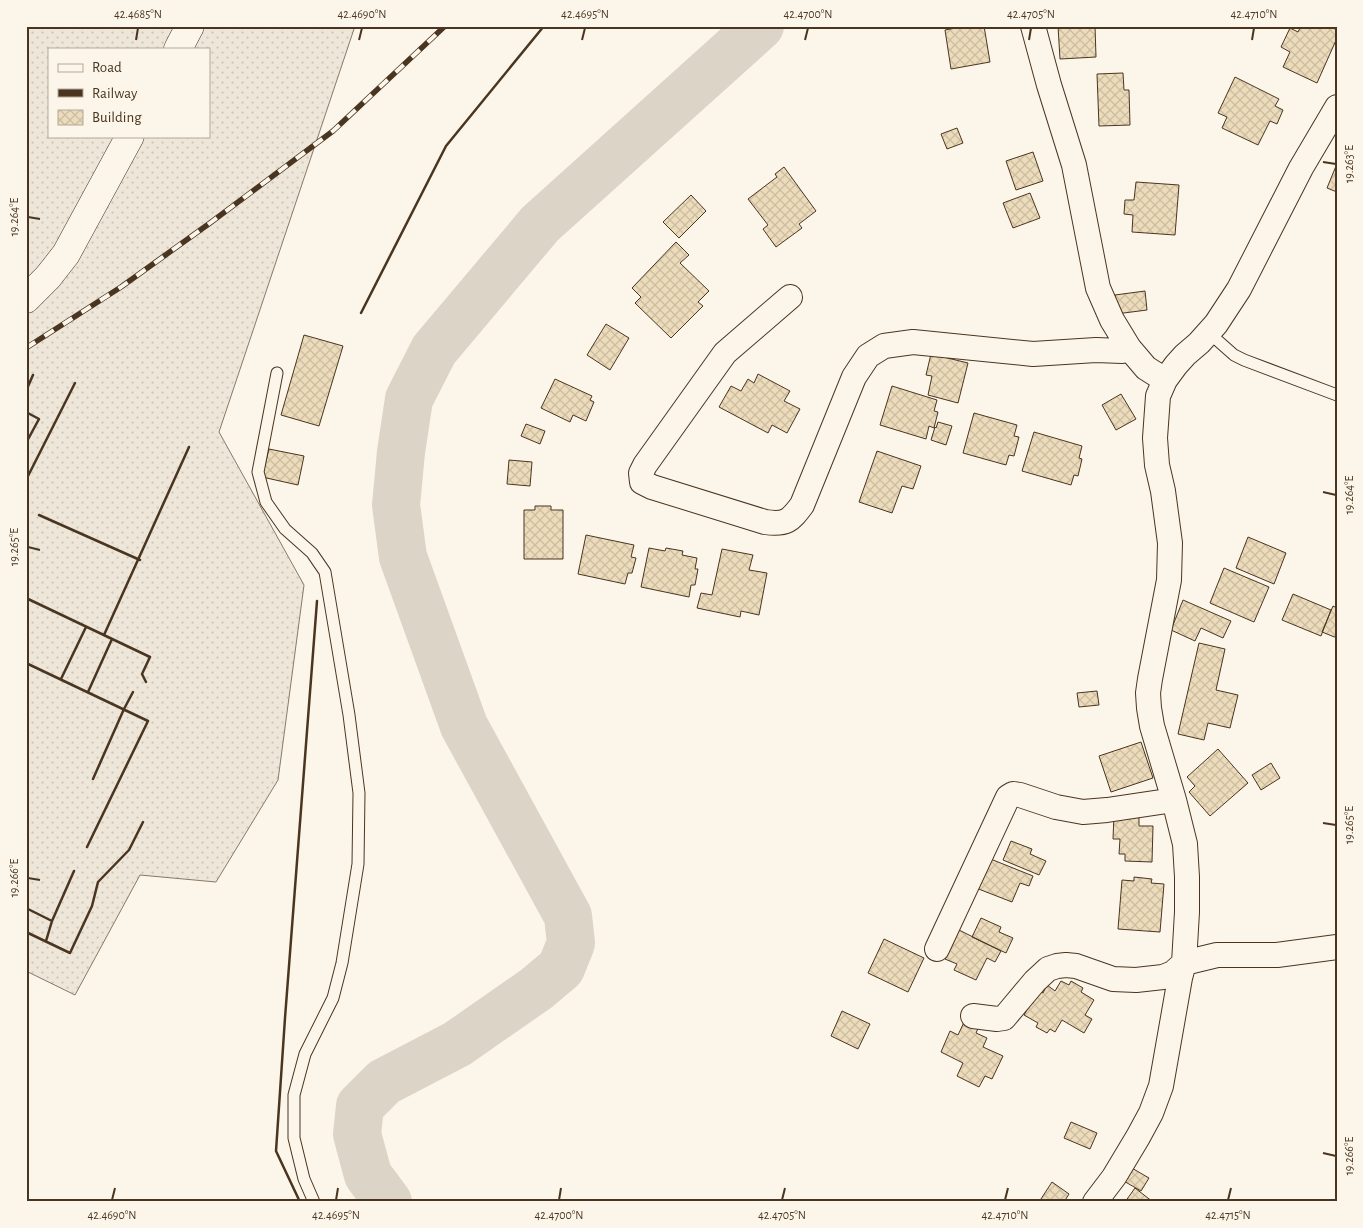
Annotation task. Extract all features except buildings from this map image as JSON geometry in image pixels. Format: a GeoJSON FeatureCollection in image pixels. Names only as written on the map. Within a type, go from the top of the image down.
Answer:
{"type":"FeatureCollection","features":[{"type":"Feature","properties":{"kind":"street"},"geometry":{"type":"LineString","coordinates":[[179,48],[190,26]]}},
{"type":"Feature","properties":{"kind":"street"},"geometry":{"type":"LineString","coordinates":[[1033,26],[1074,165],[1098,288],[1112,320],[1129,348],[1146,368],[1165,380]]}},
{"type":"Feature","properties":{"kind":"street"},"geometry":{"type":"LineString","coordinates":[[1094,1202],[1114,1177],[1138,1137],[1158,1095],[1184,963],[1187,877],[1185,844],[1148,708],[1150,678],[1169,580],[1170,543],[1163,491],[1157,465],[1155,438],[1158,396],[1165,380],[1185,354],[1199,343],[1216,324],[1239,289],[1301,168],[1337,107]]}},
{"type":"Feature","properties":{"kind":"street"},"geometry":{"type":"LineString","coordinates":[[26,299],[48,278],[66,254],[129,138]]}},
{"type":"Feature","properties":{"kind":"street"},"geometry":{"type":"LineString","coordinates":[[790,297],[725,353],[645,465],[641,473],[642,482],[652,488],[765,522],[778,524],[792,518],[802,505],[854,377],[868,356],[884,346],[913,342],[1033,354],[1096,350],[1122,351],[1129,348]]}},
{"type":"Feature","properties":{"kind":"street"},"geometry":{"type":"LineString","coordinates":[[937,949],[1008,797],[1013,794],[1020,795],[1056,807],[1083,812],[1174,800]]}},
{"type":"Feature","properties":{"kind":"street"},"geometry":{"type":"LineString","coordinates":[[973,1016],[1004,1018],[1035,981],[1048,969],[1057,966],[1076,966],[1113,979],[1154,979],[1173,973],[1184,963],[1217,955],[1277,955],[1337,947]]}},
{"type":"Feature","properties":{"kind":"lane"},"geometry":{"type":"LineString","coordinates":[[1208,332],[1234,355],[1244,360],[1337,395]]}},
{"type":"Feature","properties":{"kind":"lane"},"geometry":{"type":"LineString","coordinates":[[277,373],[258,472],[266,502],[285,529],[312,553],[325,572],[350,715],[359,793],[358,864],[342,963],[332,998],[305,1054],[294,1095],[294,1138],[304,1178],[314,1202]]}},
{"type":"Feature","properties":{"kind":"shaded area"},"geometry":{"type":"Polygon","coordinates":[[[26,26],[355,26],[219,432],[304,585],[278,780],[216,882],[140,875],[75,995],[26,971],[26,26]]]}},
{"type":"Feature","properties":{"kind":"waterway"},"geometry":{"type":"LineString","coordinates":[[388,1202],[368,1175],[357,1134],[360,1106],[384,1082],[457,1044],[536,989],[561,968],[571,943],[568,916],[464,726],[403,557],[396,505],[409,399],[434,350],[540,224],[760,26]]}},
{"type":"Feature","properties":{"kind":"railway"},"geometry":{"type":"LineString","coordinates":[[26,348],[121,287],[333,131],[445,26]]}},
{"type":"Feature","properties":{"kind":"wall"},"geometry":{"type":"LineString","coordinates":[[361,313],[446,146],[544,26]]}},
{"type":"Feature","properties":{"kind":"wall"},"geometry":{"type":"LineString","coordinates":[[26,391],[33,375]]}},
{"type":"Feature","properties":{"kind":"wall"},"geometry":{"type":"LineString","coordinates":[[26,480],[75,383]]}},
{"type":"Feature","properties":{"kind":"wall"},"geometry":{"type":"LineString","coordinates":[[26,412],[39,419],[26,443]]}},
{"type":"Feature","properties":{"kind":"wall"},"geometry":{"type":"LineString","coordinates":[[104,635],[189,447]]}},
{"type":"Feature","properties":{"kind":"wall"},"geometry":{"type":"LineString","coordinates":[[39,515],[140,560]]}},
{"type":"Feature","properties":{"kind":"wall"},"geometry":{"type":"LineString","coordinates":[[26,598],[150,657],[142,674],[146,682]]}},
{"type":"Feature","properties":{"kind":"wall"},"geometry":{"type":"LineString","coordinates":[[300,1202],[276,1151],[317,601]]}},
{"type":"Feature","properties":{"kind":"wall"},"geometry":{"type":"LineString","coordinates":[[61,679],[86,627]]}},
{"type":"Feature","properties":{"kind":"wall"},"geometry":{"type":"LineString","coordinates":[[88,692],[112,639]]}},
{"type":"Feature","properties":{"kind":"wall"},"geometry":{"type":"LineString","coordinates":[[26,663],[148,721],[87,847]]}},
{"type":"Feature","properties":{"kind":"wall"},"geometry":{"type":"LineString","coordinates":[[93,779],[133,692]]}},
{"type":"Feature","properties":{"kind":"wall"},"geometry":{"type":"LineString","coordinates":[[26,932],[70,953],[92,906],[98,882],[129,850],[143,822]]}},
{"type":"Feature","properties":{"kind":"wall"},"geometry":{"type":"LineString","coordinates":[[46,941],[52,921],[74,871]]}},
{"type":"Feature","properties":{"kind":"wall"},"geometry":{"type":"LineString","coordinates":[[26,908],[52,921]]}}]}
